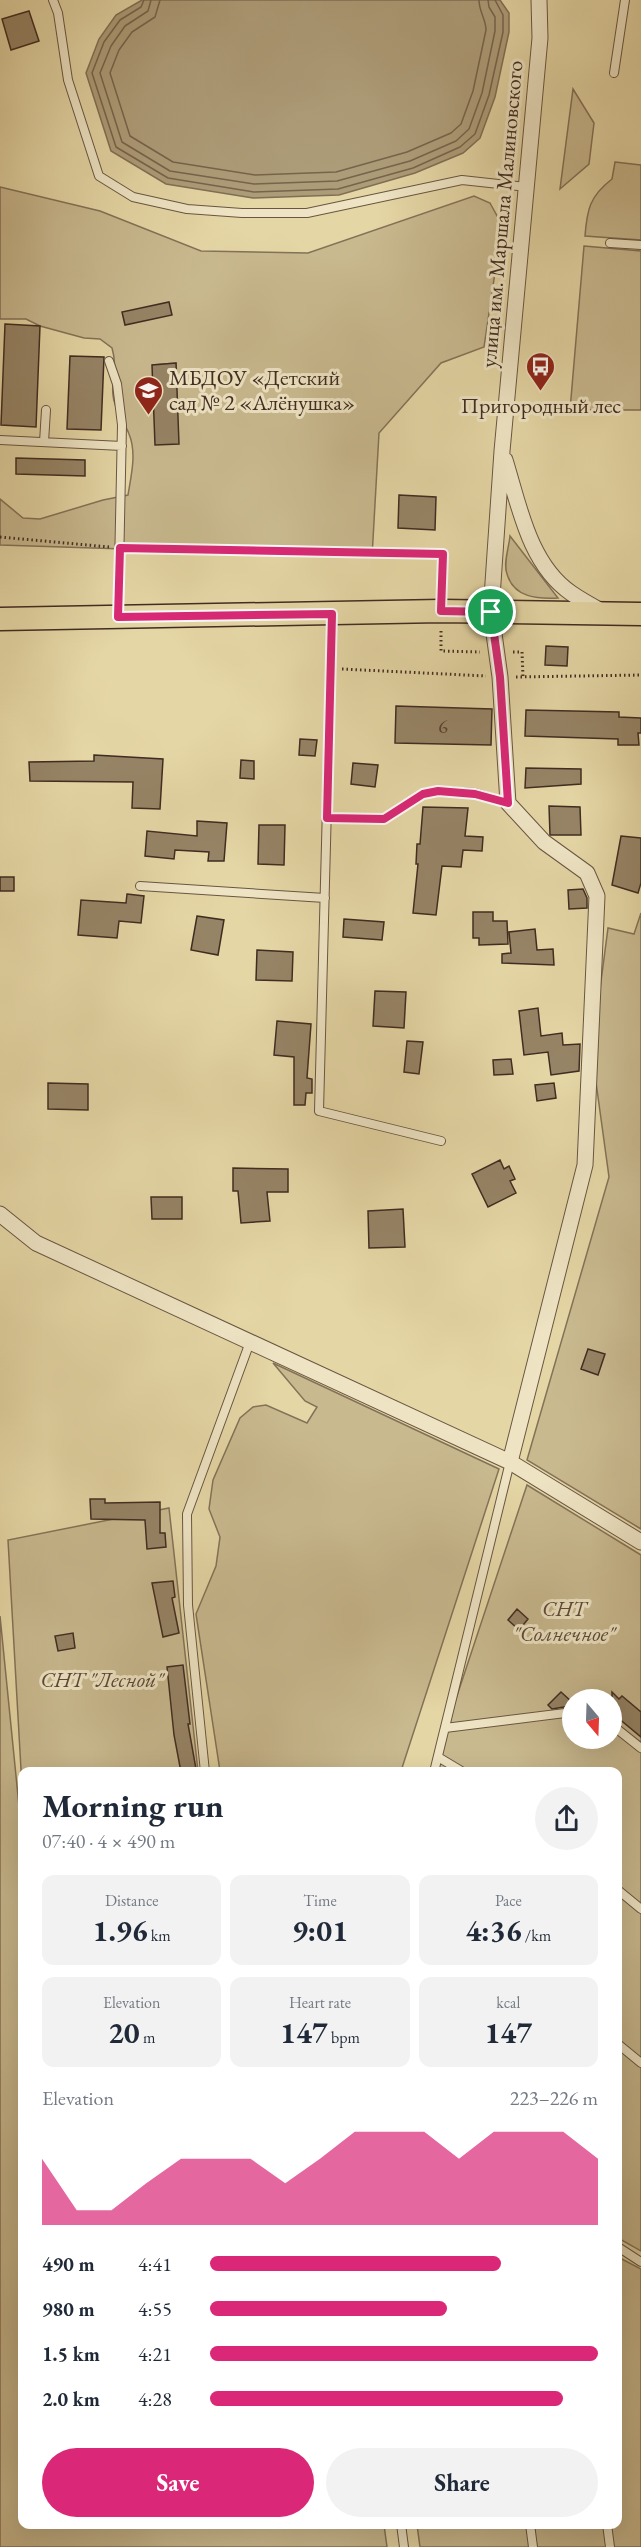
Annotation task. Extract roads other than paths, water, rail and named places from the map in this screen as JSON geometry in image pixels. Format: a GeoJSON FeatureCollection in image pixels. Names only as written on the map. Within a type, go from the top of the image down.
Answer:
{"type":"FeatureCollection","features":[{"type":"Feature","properties":{"kind":"main road"},"geometry":{"type":"LineString","coordinates":[[0,619],[441,611],[641,614]]}},
{"type":"Feature","properties":{"kind":"street","name":"улица им. Маршала Малиновского"},"geometry":{"type":"LineString","coordinates":[[508,803],[500,677],[491,612],[502,451],[540,38],[539,0]]}},
{"type":"Feature","properties":{"kind":"street"},"geometry":{"type":"LineString","coordinates":[[502,451],[532,545],[550,572],[569,592],[606,613]]}},
{"type":"Feature","properties":{"kind":"street"},"geometry":{"type":"LineString","coordinates":[[508,803],[544,842],[587,873],[597,896],[585,1165],[510,1462]]}},
{"type":"Feature","properties":{"kind":"street"},"geometry":{"type":"LineString","coordinates":[[0,1214],[36,1243],[510,1462],[641,1542]]}},
{"type":"Feature","properties":{"kind":"lane"},"geometry":{"type":"LineString","coordinates":[[53,0],[58,14],[68,80],[99,176],[133,197],[187,209],[242,213],[308,213],[462,180],[527,187]]}},
{"type":"Feature","properties":{"kind":"lane"},"geometry":{"type":"LineString","coordinates":[[614,73],[624,0]]}},
{"type":"Feature","properties":{"kind":"lane"},"geometry":{"type":"LineString","coordinates":[[610,243],[641,245]]}},
{"type":"Feature","properties":{"kind":"lane"},"geometry":{"type":"LineString","coordinates":[[109,361],[117,384],[122,425],[118,617]]}},
{"type":"Feature","properties":{"kind":"lane"},"geometry":{"type":"LineString","coordinates":[[44,442],[46,410]]}},
{"type":"Feature","properties":{"kind":"lane"},"geometry":{"type":"LineString","coordinates":[[0,440],[122,446]]}},
{"type":"Feature","properties":{"kind":"lane"},"geometry":{"type":"LineString","coordinates":[[332,614],[319,1111],[441,1141]]}},
{"type":"Feature","properties":{"kind":"lane"},"geometry":{"type":"LineString","coordinates":[[327,818],[384,819],[423,794],[438,791],[475,794],[508,803]]}},
{"type":"Feature","properties":{"kind":"lane"},"geometry":{"type":"LineString","coordinates":[[140,886],[325,898]]}},
{"type":"Feature","properties":{"kind":"lane"},"geometry":{"type":"LineString","coordinates":[[204,1767],[188,1605],[187,1514],[250,1342]]}},
{"type":"Feature","properties":{"kind":"lane"},"geometry":{"type":"LineString","coordinates":[[435,1767],[510,1462]]}},
{"type":"Feature","properties":{"kind":"lane"},"geometry":{"type":"LineString","coordinates":[[445,1728],[562,1713]]}},
{"type":"Feature","properties":{"kind":"lane"},"geometry":{"type":"LineString","coordinates":[[622,1733],[641,1748]]}},
{"type":"Feature","properties":{"kind":"lane"},"geometry":{"type":"LineString","coordinates":[[438,1756],[454,1767]]}},
{"type":"Feature","properties":{"kind":"lane"},"geometry":{"type":"LineString","coordinates":[[622,1893],[641,1910]]}},
{"type":"Feature","properties":{"kind":"lane"},"geometry":{"type":"LineString","coordinates":[[622,2047],[641,2063]]}},
{"type":"Feature","properties":{"kind":"lane"},"geometry":{"type":"LineString","coordinates":[[622,2250],[641,2262]]}},
{"type":"Feature","properties":{"kind":"lane"},"geometry":{"type":"LineString","coordinates":[[402,2529],[404,2547]]}},
{"type":"Feature","properties":{"kind":"lane"},"geometry":{"type":"LineString","coordinates":[[531,2529],[533,2547]]}},
{"type":"Feature","properties":{"kind":"lane"},"geometry":{"type":"LineString","coordinates":[[608,2529],[610,2547]]}},
{"type":"Feature","properties":{"kind":"water"},"geometry":{"type":"Polygon","coordinates":[[[142,0],[500,0],[509,13],[509,32],[495,97],[480,138],[463,153],[415,173],[339,195],[253,198],[166,184],[111,151],[86,73],[99,39],[116,15],[142,0]]]}},
{"type":"Feature","properties":{"kind":"place","name":"Пригородный лес"},"geometry":{"type":"Point","coordinates":[541,392]}},
{"type":"Feature","properties":{"kind":"place","name":"МБДОУ «Детский сад № 2 «Алёнушка»"},"geometry":{"type":"Point","coordinates":[148,416]}},
{"type":"Feature","properties":{"kind":"park label","name":"СНТ \"Солнечное\""},"geometry":{"type":"Point","coordinates":[564,1620]}},
{"type":"Feature","properties":{"kind":"park label","name":"СНТ \"Лесной\""},"geometry":{"type":"Point","coordinates":[102,1679]}}]}
